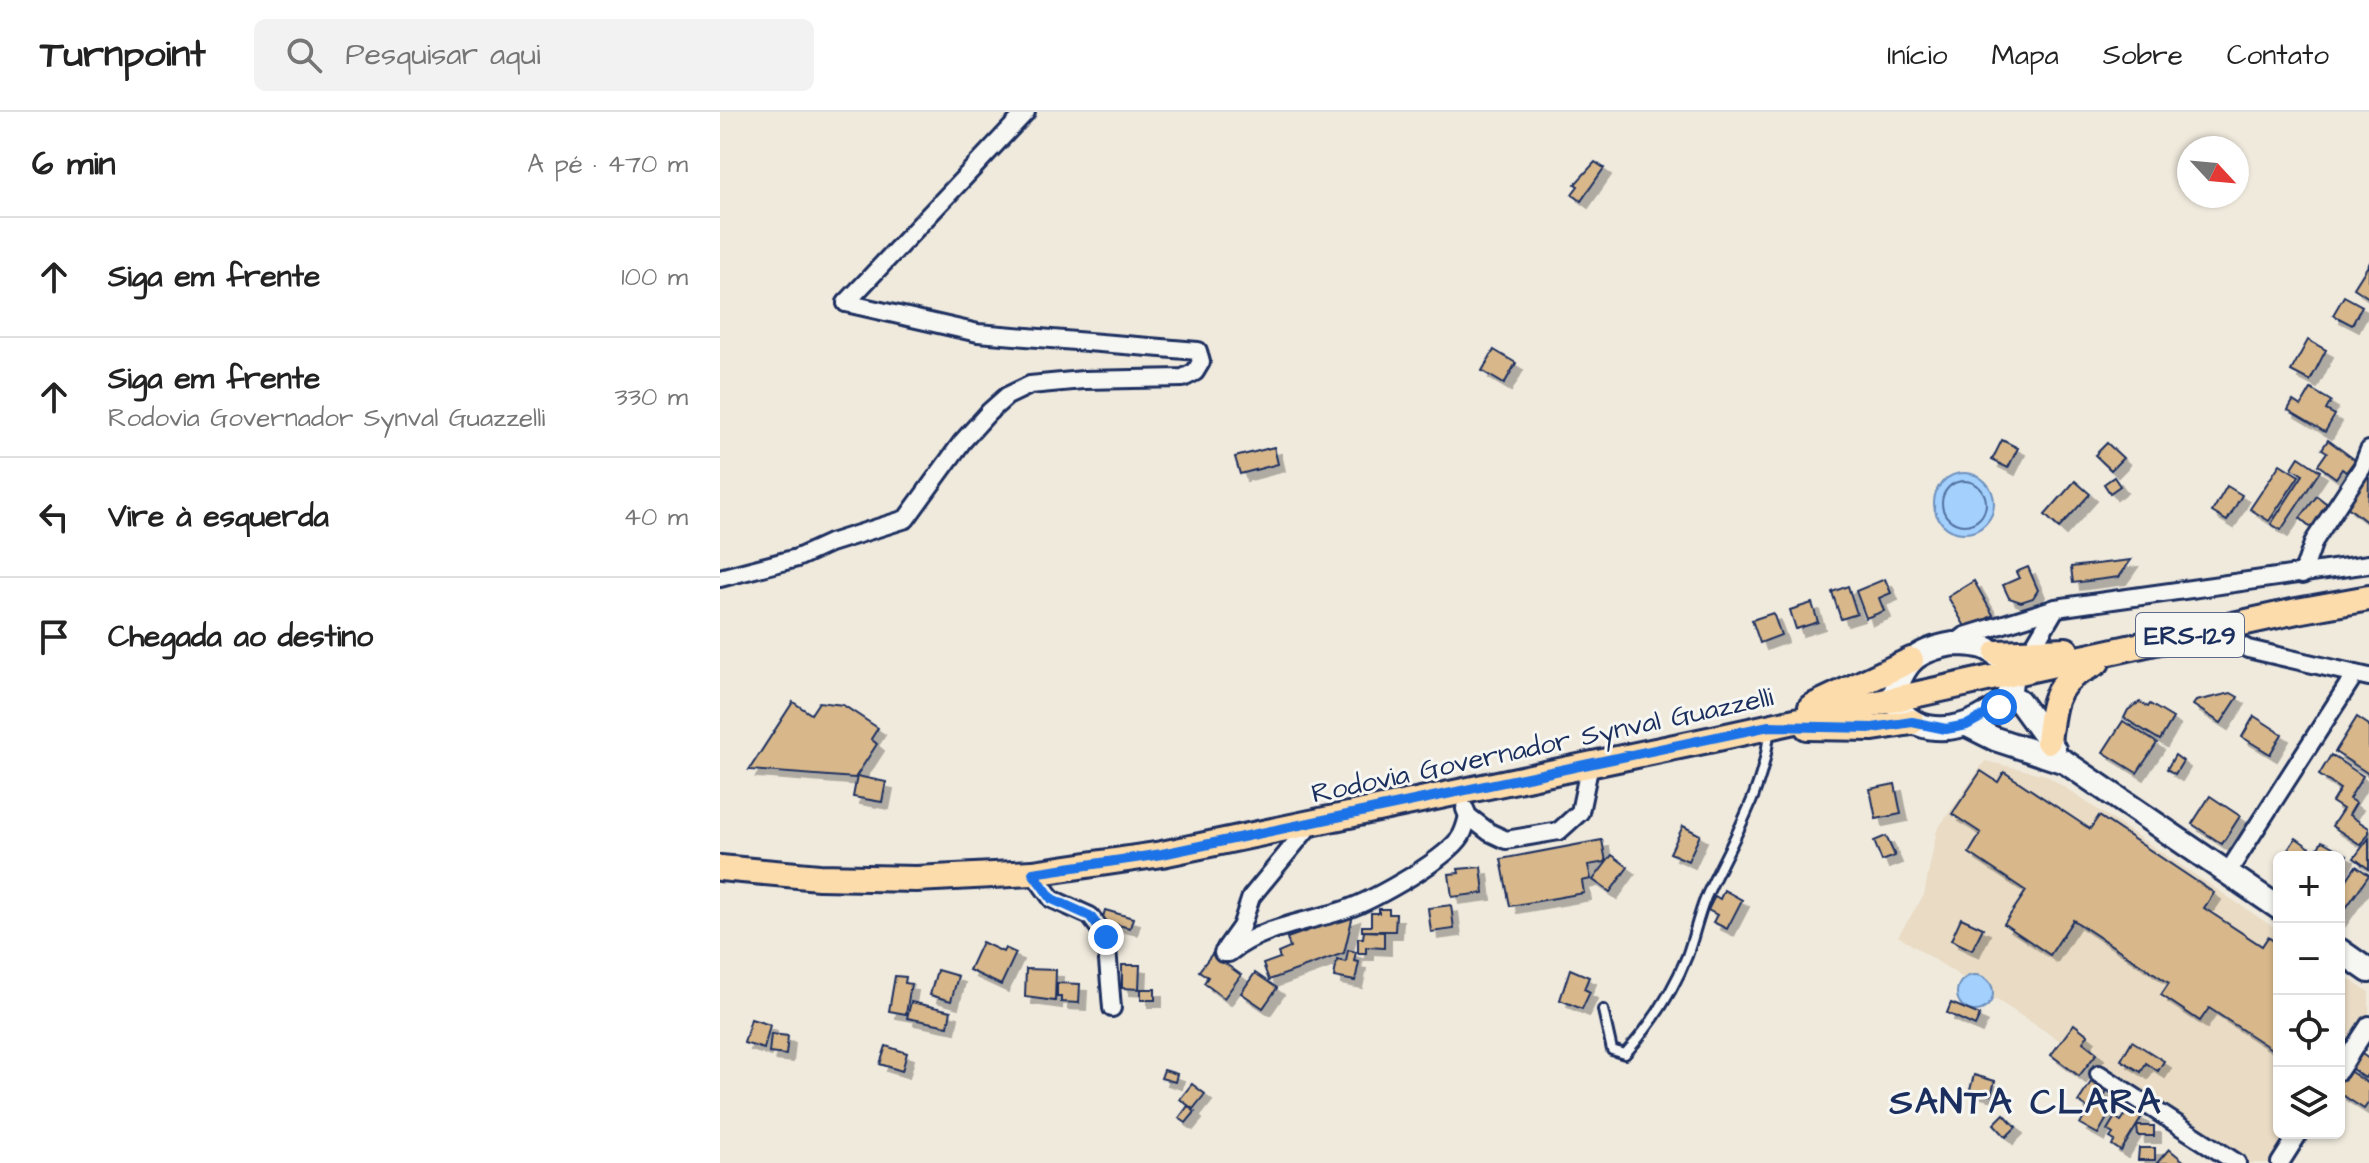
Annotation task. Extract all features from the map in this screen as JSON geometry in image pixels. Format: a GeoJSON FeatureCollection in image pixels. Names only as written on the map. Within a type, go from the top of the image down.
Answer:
{"type":"FeatureCollection","features":[{"type":"Feature","properties":{"kind":"main road","name":"Rodovia Governador Synval Guazzelli"},"geometry":{"type":"LineString","coordinates":[[720,868],[877,879],[1033,873],[1162,854],[2369,598]]}},
{"type":"Feature","properties":{"kind":"main road"},"geometry":{"type":"LineString","coordinates":[[2006,673],[2031,650],[2108,653]]}},
{"type":"Feature","properties":{"kind":"main road"},"geometry":{"type":"LineString","coordinates":[[2048,741],[2054,698],[2061,686],[2108,653]]}},
{"type":"Feature","properties":{"kind":"main road"},"geometry":{"type":"LineString","coordinates":[[1769,726],[1911,660]]}},
{"type":"Feature","properties":{"kind":"main road"},"geometry":{"type":"LineString","coordinates":[[1769,726],[1873,728],[1912,722]]}},
{"type":"Feature","properties":{"kind":"street"},"geometry":{"type":"LineString","coordinates":[[720,578],[797,558],[830,543],[906,519],[962,442],[989,412],[1007,396],[1030,385],[1083,380],[1183,378],[1195,372],[1201,362],[1198,351],[978,333],[846,303],[1026,112]]}},
{"type":"Feature","properties":{"kind":"street"},"geometry":{"type":"LineString","coordinates":[[2302,575],[2314,541],[2362,468],[2369,450]]}},
{"type":"Feature","properties":{"kind":"street"},"geometry":{"type":"LineString","coordinates":[[1953,644],[1965,636],[2056,608],[2369,564]]}},
{"type":"Feature","properties":{"kind":"street"},"geometry":{"type":"LineString","coordinates":[[2031,650],[2056,608]]}},
{"type":"Feature","properties":{"kind":"street"},"geometry":{"type":"LineString","coordinates":[[2212,630],[2248,649],[2362,676],[2228,872]]}},
{"type":"Feature","properties":{"kind":"street"},"geometry":{"type":"LineString","coordinates":[[2006,673],[1999,707],[1967,725],[1934,729],[1912,722],[1899,711],[1893,699],[1902,671],[1926,650],[1953,644],[1982,646],[2006,673],[2019,701],[2065,762]]}},
{"type":"Feature","properties":{"kind":"street"},"geometry":{"type":"LineString","coordinates":[[1967,725],[1995,739],[2065,762],[2273,904]]}},
{"type":"Feature","properties":{"kind":"street"},"geometry":{"type":"LineString","coordinates":[[1459,792],[1468,816],[1506,840],[1559,831],[1580,812],[1590,764]]}},
{"type":"Feature","properties":{"kind":"street"},"geometry":{"type":"LineString","coordinates":[[1311,824],[1251,897],[1241,927],[1223,953],[1229,953],[1240,943],[1284,926],[1342,912],[1395,885],[1461,838],[1468,816]]}},
{"type":"Feature","properties":{"kind":"street"},"geometry":{"type":"LineString","coordinates":[[1033,873],[1052,899],[1090,916],[1106,937],[1112,1008]]}},
{"type":"Feature","properties":{"kind":"street"},"geometry":{"type":"LineString","coordinates":[[2345,954],[2369,971]]}},
{"type":"Feature","properties":{"kind":"street"},"geometry":{"type":"LineString","coordinates":[[2342,1067],[2369,1025]]}},
{"type":"Feature","properties":{"kind":"street"},"geometry":{"type":"LineString","coordinates":[[2099,1074],[2237,1163]]}},
{"type":"Feature","properties":{"kind":"street"},"geometry":{"type":"LineString","coordinates":[[2280,1163],[2295,1139]]}},
{"type":"Feature","properties":{"kind":"lane"},"geometry":{"type":"LineString","coordinates":[[1603,1010],[1612,1050],[1625,1054],[1668,998],[1687,955],[1705,900],[1757,788],[1767,751],[1769,726]]}},
{"type":"Feature","properties":{"kind":"shaded area"},"geometry":{"type":"Polygon","coordinates":[[[1985,761],[2046,775],[2273,927],[2273,1139],[2288,1139],[2273,1163],[2249,1163],[1898,936],[1924,895],[1937,830],[1985,761]]]}},
{"type":"Feature","properties":{"kind":"shaded area"},"geometry":{"type":"Polygon","coordinates":[[[2345,976],[2369,992],[2369,1013],[2345,1051],[2345,976]]]}},
{"type":"Feature","properties":{"kind":"water"},"geometry":{"type":"Polygon","coordinates":[[[1964,473],[1976,475],[1985,482],[1992,491],[1992,515],[1985,524],[1976,531],[1964,533],[1952,531],[1943,524],[1936,515],[1934,503],[1936,491],[1943,482],[1952,475],[1964,473]]]}},
{"type":"Feature","properties":{"kind":"water"},"geometry":{"type":"Polygon","coordinates":[[[1975,975],[1988,980],[1993,993],[1988,1006],[1975,1011],[1962,1006],[1957,993],[1962,980],[1975,975]]]}},
{"type":"Feature","properties":{"kind":"building"},"geometry":{"type":"Polygon","coordinates":[[[1595,162],[1604,168],[1581,201],[1572,194],[1578,186],[1575,184],[1595,162]]]}},
{"type":"Feature","properties":{"kind":"building"},"geometry":{"type":"Polygon","coordinates":[[[2369,264],[2369,298],[2354,288],[2369,264]]]}},
{"type":"Feature","properties":{"kind":"building"},"geometry":{"type":"Polygon","coordinates":[[[2344,296],[2362,306],[2352,325],[2333,315],[2344,296]]]}},
{"type":"Feature","properties":{"kind":"building"},"geometry":{"type":"Polygon","coordinates":[[[2308,340],[2326,350],[2310,381],[2291,371],[2308,340]]]}},
{"type":"Feature","properties":{"kind":"building"},"geometry":{"type":"Polygon","coordinates":[[[1494,350],[1516,363],[1504,384],[1482,371],[1494,350]]]}},
{"type":"Feature","properties":{"kind":"building"},"geometry":{"type":"Polygon","coordinates":[[[2311,389],[2331,401],[2326,410],[2335,415],[2325,432],[2288,410],[2293,401],[2301,406],[2311,389]]]}},
{"type":"Feature","properties":{"kind":"building"},"geometry":{"type":"Polygon","coordinates":[[[2002,440],[2018,448],[2008,468],[1992,460],[2002,440]]]}},
{"type":"Feature","properties":{"kind":"building"},"geometry":{"type":"Polygon","coordinates":[[[2328,440],[2355,460],[2346,472],[2342,469],[2336,478],[2318,465],[2327,452],[2322,449],[2328,440]]]}},
{"type":"Feature","properties":{"kind":"building"},"geometry":{"type":"Polygon","coordinates":[[[2107,443],[2123,458],[2111,470],[2095,455],[2107,443]]]}},
{"type":"Feature","properties":{"kind":"building"},"geometry":{"type":"Polygon","coordinates":[[[1274,447],[1278,464],[1240,474],[1235,457],[1274,447]]]}},
{"type":"Feature","properties":{"kind":"building"},"geometry":{"type":"Polygon","coordinates":[[[2299,457],[2320,471],[2281,530],[2271,524],[2303,475],[2292,468],[2299,457]]]}},
{"type":"Feature","properties":{"kind":"building"},"geometry":{"type":"Polygon","coordinates":[[[2280,464],[2299,476],[2269,521],[2250,509],[2280,464]]]}},
{"type":"Feature","properties":{"kind":"building"},"geometry":{"type":"Polygon","coordinates":[[[2367,476],[2369,478],[2368,523],[2345,505],[2367,476]]]}},
{"type":"Feature","properties":{"kind":"building"},"geometry":{"type":"Polygon","coordinates":[[[2114,477],[2120,486],[2110,493],[2104,484],[2114,477]]]}},
{"type":"Feature","properties":{"kind":"building"},"geometry":{"type":"Polygon","coordinates":[[[2075,481],[2090,494],[2059,528],[2045,515],[2075,481]]]}},
{"type":"Feature","properties":{"kind":"building"},"geometry":{"type":"Polygon","coordinates":[[[2227,486],[2242,495],[2227,521],[2212,512],[2227,486]]]}},
{"type":"Feature","properties":{"kind":"building"},"geometry":{"type":"Polygon","coordinates":[[[2317,496],[2331,507],[2313,529],[2300,518],[2317,496]]]}},
{"type":"Feature","properties":{"kind":"building"},"geometry":{"type":"Polygon","coordinates":[[[2131,560],[2119,577],[2073,583],[2071,567],[2131,560]]]}},
{"type":"Feature","properties":{"kind":"building"},"geometry":{"type":"Polygon","coordinates":[[[2028,567],[2038,590],[2033,598],[2021,602],[2009,598],[2003,585],[2019,578],[2016,572],[2028,567]]]}},
{"type":"Feature","properties":{"kind":"building"},"geometry":{"type":"Polygon","coordinates":[[[1885,579],[1891,593],[1879,598],[1884,611],[1866,618],[1856,591],[1885,579]]]}},
{"type":"Feature","properties":{"kind":"building"},"geometry":{"type":"Polygon","coordinates":[[[1974,581],[1993,615],[1967,630],[1948,597],[1974,581]]]}},
{"type":"Feature","properties":{"kind":"building"},"geometry":{"type":"Polygon","coordinates":[[[1848,586],[1857,614],[1841,619],[1832,592],[1848,586]]]}},
{"type":"Feature","properties":{"kind":"building"},"geometry":{"type":"Polygon","coordinates":[[[1812,603],[1818,622],[1796,629],[1790,610],[1812,603]]]}},
{"type":"Feature","properties":{"kind":"building"},"geometry":{"type":"Polygon","coordinates":[[[1773,613],[1781,635],[1760,643],[1752,620],[1773,613]]]}},
{"type":"Feature","properties":{"kind":"building"},"geometry":{"type":"Polygon","coordinates":[[[2231,693],[2238,697],[2221,723],[2193,705],[2196,701],[2231,693]]]}},
{"type":"Feature","properties":{"kind":"building"},"geometry":{"type":"Polygon","coordinates":[[[793,702],[811,714],[819,702],[843,705],[878,728],[871,739],[877,744],[855,778],[749,770],[793,702]]]}},
{"type":"Feature","properties":{"kind":"building"},"geometry":{"type":"Polygon","coordinates":[[[2140,702],[2148,707],[2150,704],[2173,718],[2160,740],[2124,718],[2128,710],[2140,702]]]}},
{"type":"Feature","properties":{"kind":"building"},"geometry":{"type":"Polygon","coordinates":[[[2254,716],[2282,734],[2270,754],[2242,737],[2254,716]]]}},
{"type":"Feature","properties":{"kind":"building"},"geometry":{"type":"Polygon","coordinates":[[[2357,717],[2369,725],[2369,774],[2335,752],[2357,717]]]}},
{"type":"Feature","properties":{"kind":"building"},"geometry":{"type":"Polygon","coordinates":[[[2123,721],[2157,743],[2137,773],[2103,752],[2123,721]]]}},
{"type":"Feature","properties":{"kind":"building"},"geometry":{"type":"Polygon","coordinates":[[[2175,755],[2183,761],[2175,774],[2167,769],[2175,755]]]}},
{"type":"Feature","properties":{"kind":"building"},"geometry":{"type":"Polygon","coordinates":[[[2331,755],[2363,776],[2349,799],[2356,803],[2349,815],[2369,828],[2361,845],[2332,826],[2343,809],[2332,802],[2340,789],[2319,775],[2331,755]]]}},
{"type":"Feature","properties":{"kind":"building"},"geometry":{"type":"Polygon","coordinates":[[[1981,771],[1998,782],[2004,772],[2090,829],[2099,816],[2214,893],[2204,908],[2262,946],[2268,937],[2273,941],[2273,1050],[2209,1008],[2200,1021],[2161,995],[2169,983],[2073,920],[2050,955],[2004,924],[2026,891],[1969,853],[1981,833],[1952,814],[1981,771]]]}},
{"type":"Feature","properties":{"kind":"building"},"geometry":{"type":"Polygon","coordinates":[[[857,776],[886,782],[882,802],[853,797],[857,776]]]}},
{"type":"Feature","properties":{"kind":"building"},"geometry":{"type":"Polygon","coordinates":[[[1895,784],[1901,814],[1876,819],[1870,789],[1895,784]]]}},
{"type":"Feature","properties":{"kind":"building"},"geometry":{"type":"Polygon","coordinates":[[[2210,796],[2240,816],[2222,844],[2192,824],[2210,796]]]}},
{"type":"Feature","properties":{"kind":"building"},"geometry":{"type":"Polygon","coordinates":[[[1683,826],[1700,835],[1688,861],[1670,853],[1683,826]]]}},
{"type":"Feature","properties":{"kind":"building"},"geometry":{"type":"Polygon","coordinates":[[[1886,836],[1895,856],[1882,861],[1874,841],[1886,836]]]}},
{"type":"Feature","properties":{"kind":"building"},"geometry":{"type":"Polygon","coordinates":[[[2296,838],[2313,850],[2312,851],[2287,851],[2296,838]]]}},
{"type":"Feature","properties":{"kind":"building"},"geometry":{"type":"Polygon","coordinates":[[[2369,838],[2369,869],[2354,858],[2369,838]]]}},
{"type":"Feature","properties":{"kind":"building"},"geometry":{"type":"Polygon","coordinates":[[[1602,840],[1606,862],[1588,865],[1591,879],[1582,881],[1584,893],[1510,906],[1501,859],[1602,840]]]}},
{"type":"Feature","properties":{"kind":"building"},"geometry":{"type":"Polygon","coordinates":[[[2322,841],[2340,851],[2316,851],[2322,841]]]}},
{"type":"Feature","properties":{"kind":"building"},"geometry":{"type":"Polygon","coordinates":[[[1612,855],[1628,867],[1610,892],[1593,880],[1612,855]]]}},
{"type":"Feature","properties":{"kind":"building"},"geometry":{"type":"Polygon","coordinates":[[[2356,866],[2369,875],[2345,909],[2345,882],[2356,866]]]}},
{"type":"Feature","properties":{"kind":"building"},"geometry":{"type":"Polygon","coordinates":[[[1481,867],[1484,893],[1452,897],[1449,874],[1459,873],[1458,869],[1481,867]]]}},
{"type":"Feature","properties":{"kind":"building"},"geometry":{"type":"Polygon","coordinates":[[[1724,890],[1742,900],[1727,929],[1713,922],[1717,915],[1708,910],[1715,896],[1720,899],[1724,890]]]}},
{"type":"Feature","properties":{"kind":"building"},"geometry":{"type":"Polygon","coordinates":[[[1451,905],[1454,929],[1431,932],[1428,908],[1451,905]]]}},
{"type":"Feature","properties":{"kind":"building"},"geometry":{"type":"Polygon","coordinates":[[[1379,909],[1389,909],[1389,914],[1396,914],[1395,931],[1362,931],[1362,926],[1371,926],[1371,913],[1379,913],[1379,909]]]}},
{"type":"Feature","properties":{"kind":"building"},"geometry":{"type":"Polygon","coordinates":[[[1105,910],[1133,918],[1130,928],[1102,921],[1105,910]]]}},
{"type":"Feature","properties":{"kind":"building"},"geometry":{"type":"Polygon","coordinates":[[[1353,915],[1344,953],[1269,980],[1263,964],[1280,958],[1278,953],[1290,948],[1287,938],[1353,915]]]}},
{"type":"Feature","properties":{"kind":"building"},"geometry":{"type":"Polygon","coordinates":[[[1961,918],[1983,928],[1972,950],[1951,940],[1961,918]]]}},
{"type":"Feature","properties":{"kind":"building"},"geometry":{"type":"Polygon","coordinates":[[[1364,931],[1384,932],[1384,948],[1366,947],[1366,953],[1358,953],[1358,938],[1363,938],[1364,931]]]}},
{"type":"Feature","properties":{"kind":"building"},"geometry":{"type":"Polygon","coordinates":[[[982,942],[1003,952],[1005,948],[1016,953],[1001,985],[969,970],[982,942]]]}},
{"type":"Feature","properties":{"kind":"building"},"geometry":{"type":"Polygon","coordinates":[[[1348,950],[1356,952],[1354,961],[1359,962],[1355,981],[1334,977],[1337,960],[1346,962],[1348,950]]]}},
{"type":"Feature","properties":{"kind":"building"},"geometry":{"type":"Polygon","coordinates":[[[1212,954],[1241,975],[1224,998],[1204,983],[1208,977],[1199,971],[1212,954]]]}},
{"type":"Feature","properties":{"kind":"building"},"geometry":{"type":"Polygon","coordinates":[[[1122,965],[1140,965],[1139,989],[1122,988],[1122,965]]]}},
{"type":"Feature","properties":{"kind":"building"},"geometry":{"type":"Polygon","coordinates":[[[1026,969],[1056,970],[1055,1001],[1025,997],[1026,969]]]}},
{"type":"Feature","properties":{"kind":"building"},"geometry":{"type":"Polygon","coordinates":[[[1570,969],[1589,977],[1584,989],[1590,992],[1582,1009],[1560,1000],[1570,969]]]}},
{"type":"Feature","properties":{"kind":"building"},"geometry":{"type":"Polygon","coordinates":[[[937,970],[958,976],[951,1001],[930,995],[937,970]]]}},
{"type":"Feature","properties":{"kind":"building"},"geometry":{"type":"Polygon","coordinates":[[[1255,973],[1277,988],[1263,1008],[1241,993],[1255,973]]]}},
{"type":"Feature","properties":{"kind":"building"},"geometry":{"type":"Polygon","coordinates":[[[895,976],[906,977],[905,983],[911,984],[906,1014],[889,1011],[895,976]]]}},
{"type":"Feature","properties":{"kind":"building"},"geometry":{"type":"Polygon","coordinates":[[[1057,983],[1080,984],[1079,1003],[1061,1002],[1061,997],[1057,997],[1057,983]]]}},
{"type":"Feature","properties":{"kind":"building"},"geometry":{"type":"Polygon","coordinates":[[[1141,989],[1155,989],[1155,1000],[1141,1000],[1141,989]]]}},
{"type":"Feature","properties":{"kind":"building"},"geometry":{"type":"Polygon","coordinates":[[[911,1002],[951,1011],[948,1026],[907,1018],[911,1002]]]}},
{"type":"Feature","properties":{"kind":"building"},"geometry":{"type":"Polygon","coordinates":[[[1951,1003],[1980,1015],[1975,1026],[1947,1013],[1951,1003]]]}},
{"type":"Feature","properties":{"kind":"building"},"geometry":{"type":"Polygon","coordinates":[[[751,1019],[770,1025],[764,1049],[744,1043],[751,1019]]]}},
{"type":"Feature","properties":{"kind":"building"},"geometry":{"type":"Polygon","coordinates":[[[2074,1024],[2088,1035],[2083,1042],[2097,1053],[2079,1076],[2051,1055],[2074,1024]]]}},
{"type":"Feature","properties":{"kind":"building"},"geometry":{"type":"Polygon","coordinates":[[[771,1034],[788,1036],[786,1055],[769,1053],[771,1034]]]}},
{"type":"Feature","properties":{"kind":"building"},"geometry":{"type":"Polygon","coordinates":[[[2132,1041],[2164,1061],[2158,1071],[2146,1063],[2141,1072],[2121,1060],[2132,1041]]]}},
{"type":"Feature","properties":{"kind":"building"},"geometry":{"type":"Polygon","coordinates":[[[886,1046],[907,1053],[902,1071],[880,1064],[886,1046]]]}},
{"type":"Feature","properties":{"kind":"building"},"geometry":{"type":"Polygon","coordinates":[[[2359,1052],[2369,1059],[2369,1072],[2365,1078],[2349,1067],[2359,1052]]]}},
{"type":"Feature","properties":{"kind":"building"},"geometry":{"type":"Polygon","coordinates":[[[1164,1070],[1177,1074],[1175,1082],[1161,1078],[1164,1070]]]}},
{"type":"Feature","properties":{"kind":"building"},"geometry":{"type":"Polygon","coordinates":[[[2348,1070],[2369,1084],[2369,1102],[2364,1109],[2345,1097],[2345,1075],[2348,1070]]]}},
{"type":"Feature","properties":{"kind":"building"},"geometry":{"type":"Polygon","coordinates":[[[1974,1075],[1995,1081],[1991,1095],[1970,1090],[1974,1075]]]}},
{"type":"Feature","properties":{"kind":"building"},"geometry":{"type":"Polygon","coordinates":[[[2091,1082],[2107,1092],[2094,1112],[2078,1102],[2091,1082]]]}},
{"type":"Feature","properties":{"kind":"building"},"geometry":{"type":"Polygon","coordinates":[[[1192,1084],[1205,1094],[1193,1109],[1180,1099],[1192,1084]]]}},
{"type":"Feature","properties":{"kind":"building"},"geometry":{"type":"Polygon","coordinates":[[[2094,1101],[2111,1111],[2098,1134],[2080,1124],[2094,1101]]]}},
{"type":"Feature","properties":{"kind":"building"},"geometry":{"type":"Polygon","coordinates":[[[1188,1106],[1195,1112],[1186,1123],[1179,1118],[1188,1106]]]}},
{"type":"Feature","properties":{"kind":"building"},"geometry":{"type":"Polygon","coordinates":[[[2129,1109],[2142,1117],[2121,1151],[2112,1145],[2115,1141],[2110,1138],[2113,1134],[2107,1130],[2115,1117],[2121,1121],[2129,1109]]]}},
{"type":"Feature","properties":{"kind":"building"},"geometry":{"type":"Polygon","coordinates":[[[2004,1114],[2016,1127],[2006,1137],[1994,1124],[2004,1114]]]}},
{"type":"Feature","properties":{"kind":"building"},"geometry":{"type":"Polygon","coordinates":[[[2137,1126],[2154,1126],[2154,1136],[2138,1136],[2137,1126]]]}},
{"type":"Feature","properties":{"kind":"building"},"geometry":{"type":"Polygon","coordinates":[[[2139,1148],[2155,1148],[2155,1160],[2138,1160],[2139,1148]]]}},
{"type":"Feature","properties":{"kind":"building"},"geometry":{"type":"Polygon","coordinates":[[[2169,1149],[2186,1163],[2157,1163],[2169,1149]]]}},
{"type":"Feature","properties":{"kind":"district","name":"SANTA CLARA"},"geometry":{"type":"Point","coordinates":[2026,1100]}},
{"type":"Feature","properties":{"kind":"route"},"geometry":{"type":"LineString","coordinates":[[1106,937],[1090,916],[1052,899],[1033,873],[1162,854],[1769,726],[1873,728],[1912,722],[1934,729],[1946,729],[1967,725],[1999,707]]}}]}
